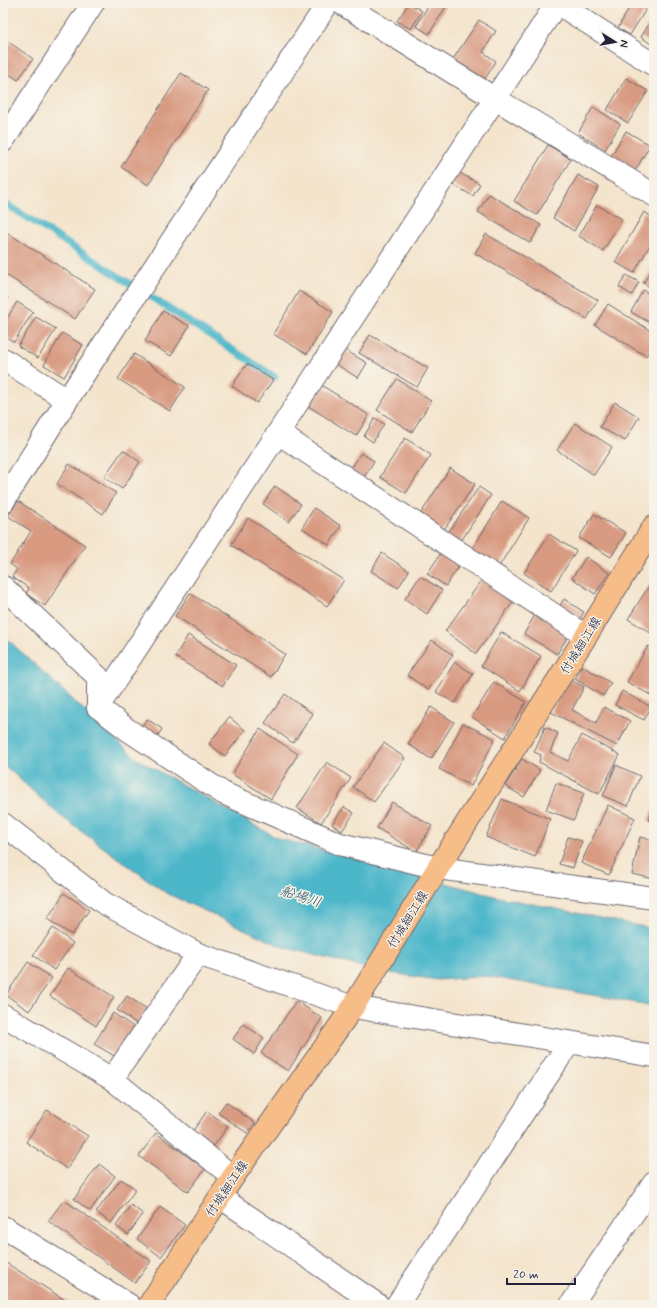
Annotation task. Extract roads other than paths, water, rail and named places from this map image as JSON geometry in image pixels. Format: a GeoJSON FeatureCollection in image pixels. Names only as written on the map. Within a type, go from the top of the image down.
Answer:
{"type":"FeatureCollection","features":[{"type":"Feature","properties":{"kind":"main road","name":"付城細江線"},"geometry":{"type":"LineString","coordinates":[[149,1305],[233,1177],[353,1007],[436,872],[654,526]]}},
{"type":"Feature","properties":{"kind":"street"},"geometry":{"type":"LineString","coordinates":[[3,141],[93,3]]}},
{"type":"Feature","properties":{"kind":"street"},"geometry":{"type":"LineString","coordinates":[[3,502],[67,400],[328,3]]}},
{"type":"Feature","properties":{"kind":"street"},"geometry":{"type":"LineString","coordinates":[[341,3],[654,195]]}},
{"type":"Feature","properties":{"kind":"street"},"geometry":{"type":"LineString","coordinates":[[98,707],[557,3],[654,65]]}},
{"type":"Feature","properties":{"kind":"street"},"geometry":{"type":"LineString","coordinates":[[3,358],[67,400]]}},
{"type":"Feature","properties":{"kind":"street"},"geometry":{"type":"LineString","coordinates":[[278,433],[586,636]]}},
{"type":"Feature","properties":{"kind":"street"},"geometry":{"type":"LineString","coordinates":[[3,587],[98,677],[98,707]]}},
{"type":"Feature","properties":{"kind":"street"},"geometry":{"type":"LineString","coordinates":[[98,707],[128,730],[222,793],[340,844],[436,872],[654,898]]}},
{"type":"Feature","properties":{"kind":"street"},"geometry":{"type":"LineString","coordinates":[[3,824],[104,903],[198,954],[353,1007],[654,1056]]}},
{"type":"Feature","properties":{"kind":"street"},"geometry":{"type":"LineString","coordinates":[[112,1079],[198,954]]}},
{"type":"Feature","properties":{"kind":"street"},"geometry":{"type":"LineString","coordinates":[[3,1014],[112,1079],[233,1177]]}},
{"type":"Feature","properties":{"kind":"street"},"geometry":{"type":"LineString","coordinates":[[396,1305],[569,1043]]}},
{"type":"Feature","properties":{"kind":"street"},"geometry":{"type":"LineString","coordinates":[[571,1305],[654,1183]]}},
{"type":"Feature","properties":{"kind":"street"},"geometry":{"type":"LineString","coordinates":[[220,1197],[378,1305]]}},
{"type":"Feature","properties":{"kind":"street"},"geometry":{"type":"LineString","coordinates":[[3,1227],[129,1305]]}},
{"type":"Feature","properties":{"kind":"water","name":"船場川"},"geometry":{"type":"Polygon","coordinates":[[[3,635],[137,759],[277,838],[494,896],[654,929],[654,1006],[486,976],[438,980],[377,971],[283,947],[166,893],[59,815],[3,764],[3,635]]]}},
{"type":"Feature","properties":{"kind":"waterway"},"geometry":{"type":"LineString","coordinates":[[3,202],[275,377]]}}]}
